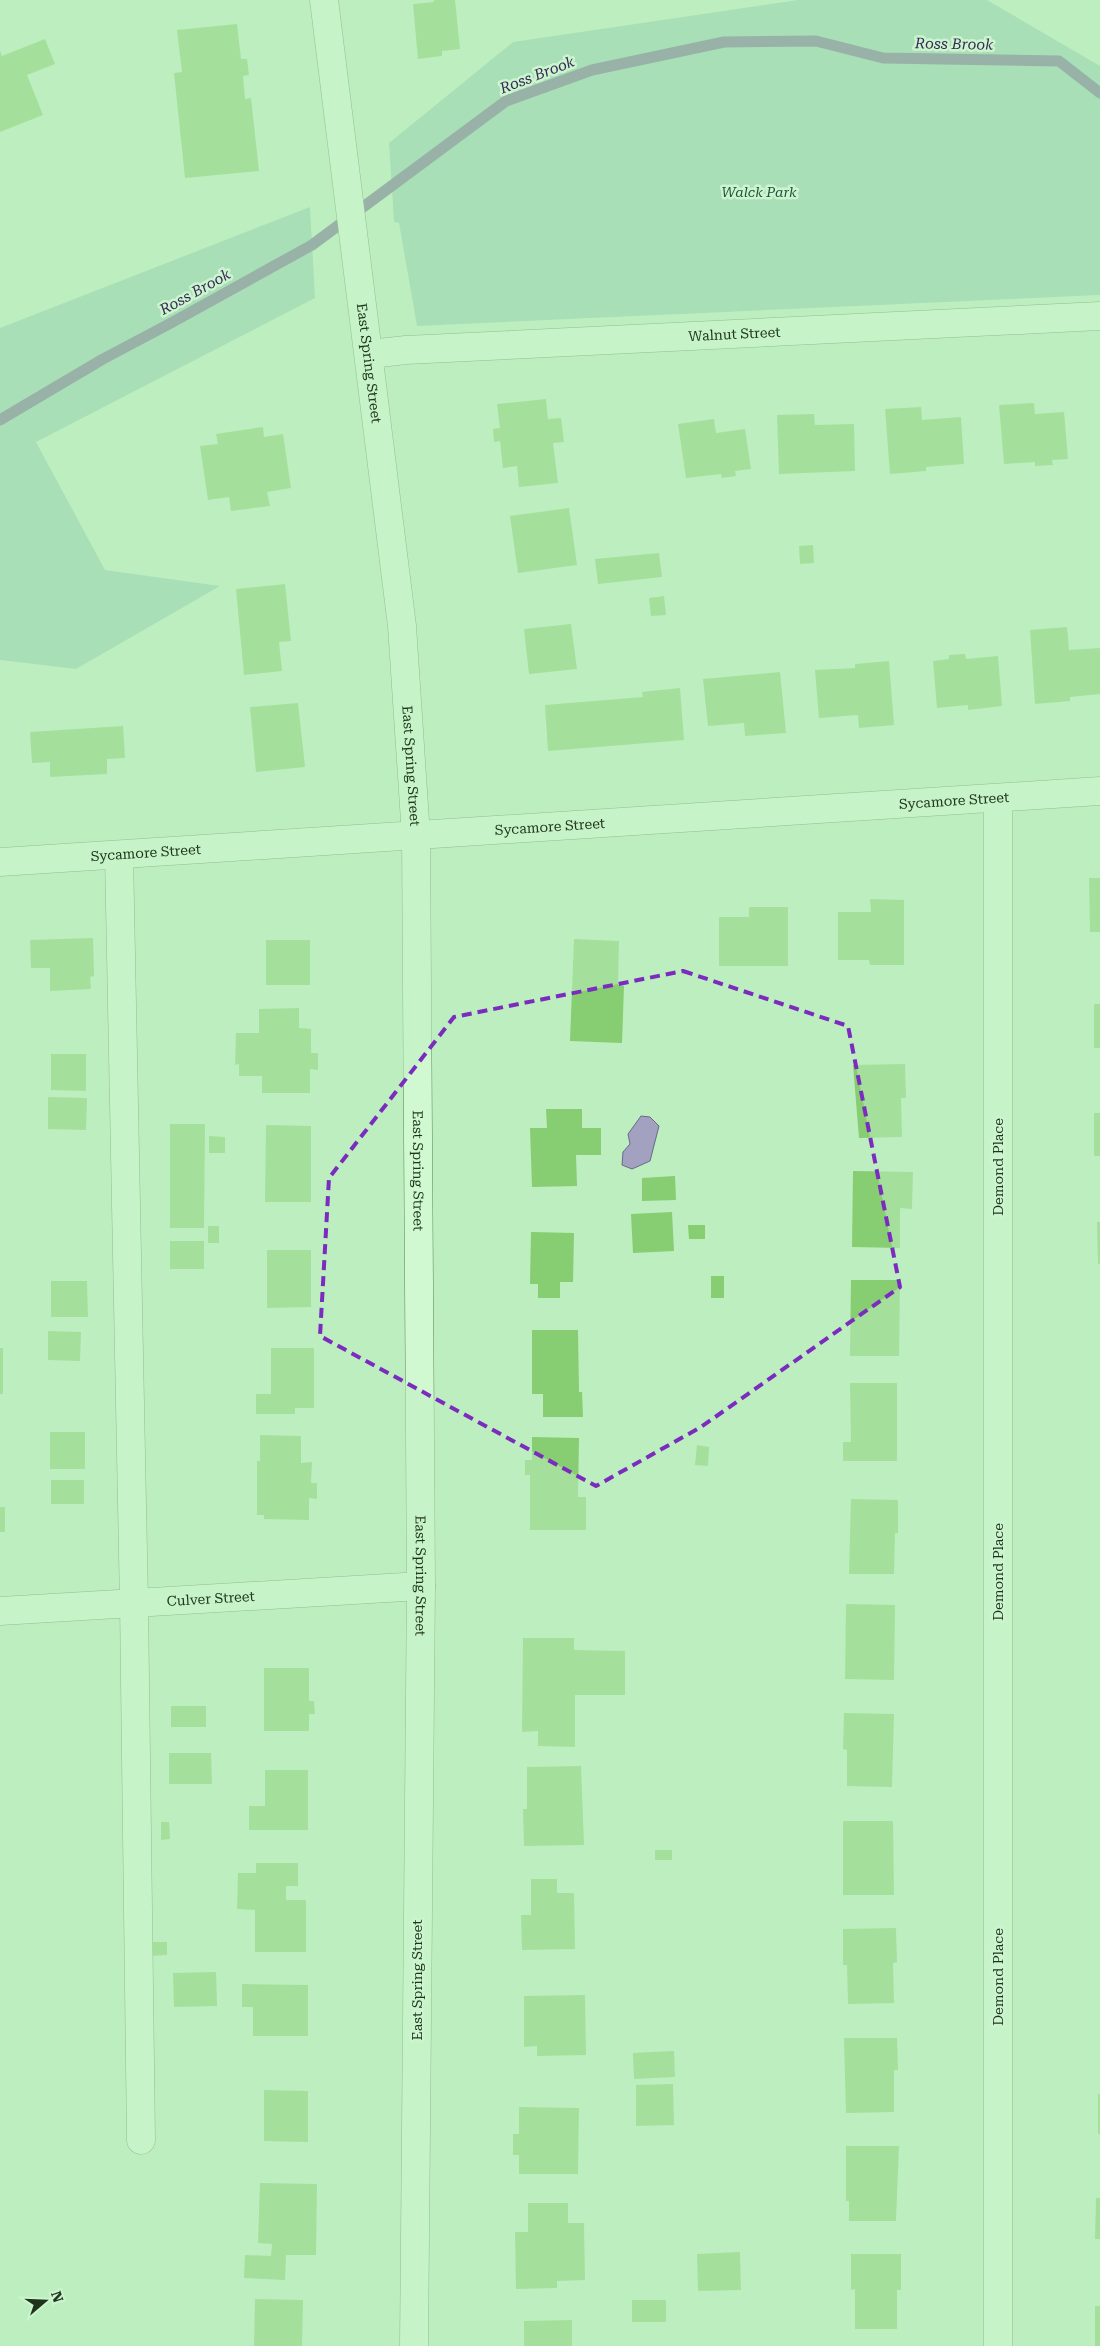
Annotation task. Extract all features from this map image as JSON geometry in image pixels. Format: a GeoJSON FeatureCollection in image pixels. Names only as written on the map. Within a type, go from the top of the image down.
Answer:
{"type":"FeatureCollection","features":[{"type":"Feature","properties":{"kind":"street","name":"East Spring Street"},"geometry":{"type":"LineString","coordinates":[[324,0],[370,354],[402,626],[416,836],[421,1586],[414,2346]]}},
{"type":"Feature","properties":{"kind":"street","name":"Walnut Street"},"geometry":{"type":"LineString","coordinates":[[370,354],[406,350],[1100,316]]}},
{"type":"Feature","properties":{"kind":"street","name":"Sycamore Street"},"geometry":{"type":"LineString","coordinates":[[0,862],[1100,791]]}},
{"type":"Feature","properties":{"kind":"street","name":"Demond Place"},"geometry":{"type":"LineString","coordinates":[[998,798],[998,2346]]}},
{"type":"Feature","properties":{"kind":"street"},"geometry":{"type":"LineString","coordinates":[[119,854],[134,1603],[141,2140]]}},
{"type":"Feature","properties":{"kind":"street","name":"Culver Street"},"geometry":{"type":"LineString","coordinates":[[0,1611],[421,1586]]}},
{"type":"Feature","properties":{"kind":"highlighted area"},"geometry":{"type":"Polygon","coordinates":[[[683,971],[848,1026],[900,1287],[701,1427],[596,1486],[320,1336],[329,1178],[454,1017],[683,971]]]}},
{"type":"Feature","properties":{"kind":"green space","name":"Walck Park"},"geometry":{"type":"Polygon","coordinates":[[[798,0],[987,0],[1100,66],[1100,295],[417,326],[399,223],[394,222],[389,143],[513,42],[798,0]]]}},
{"type":"Feature","properties":{"kind":"green space"},"geometry":{"type":"Polygon","coordinates":[[[310,207],[315,298],[36,442],[105,570],[220,586],[76,669],[0,660],[0,328],[310,207]]]}},
{"type":"Feature","properties":{"kind":"water"},"geometry":{"type":"Polygon","coordinates":[[[641,1116],[650,1117],[659,1126],[650,1161],[632,1169],[622,1165],[623,1152],[630,1144],[628,1134],[641,1116]]]}},
{"type":"Feature","properties":{"kind":"building"},"geometry":{"type":"Polygon","coordinates":[[[434,0],[455,0],[460,49],[442,51],[442,56],[418,59],[413,4],[434,2],[434,0]]]}},
{"type":"Feature","properties":{"kind":"building"},"geometry":{"type":"Polygon","coordinates":[[[237,24],[241,59],[247,59],[249,75],[243,76],[245,99],[251,98],[259,171],[185,178],[174,73],[182,72],[177,30],[237,24]]]}},
{"type":"Feature","properties":{"kind":"building"},"geometry":{"type":"Polygon","coordinates":[[[45,39],[55,64],[27,75],[43,115],[0,132],[0,51],[2,56],[45,39]]]}},
{"type":"Feature","properties":{"kind":"building"},"geometry":{"type":"Polygon","coordinates":[[[546,399],[548,419],[561,418],[564,442],[553,443],[558,483],[519,487],[517,466],[503,468],[500,441],[494,442],[493,429],[500,428],[497,404],[546,399]]]}},
{"type":"Feature","properties":{"kind":"building"},"geometry":{"type":"Polygon","coordinates":[[[1034,403],[1035,414],[1064,412],[1068,459],[1052,460],[1053,465],[1035,466],[1035,462],[1004,464],[999,405],[1034,403]]]}},
{"type":"Feature","properties":{"kind":"building"},"geometry":{"type":"Polygon","coordinates":[[[921,407],[922,420],[961,417],[964,464],[926,467],[926,471],[890,474],[885,409],[921,407]]]}},
{"type":"Feature","properties":{"kind":"building"},"geometry":{"type":"Polygon","coordinates":[[[814,414],[815,425],[854,424],[855,471],[779,474],[777,415],[814,414]]]}},
{"type":"Feature","properties":{"kind":"building"},"geometry":{"type":"Polygon","coordinates":[[[714,419],[716,433],[745,429],[751,469],[735,471],[736,476],[722,478],[721,474],[686,478],[678,424],[714,419]]]}},
{"type":"Feature","properties":{"kind":"building"},"geometry":{"type":"Polygon","coordinates":[[[263,427],[264,437],[283,434],[291,488],[267,492],[270,506],[231,511],[229,497],[208,500],[200,446],[218,444],[216,434],[263,427]]]}},
{"type":"Feature","properties":{"kind":"building"},"geometry":{"type":"Polygon","coordinates":[[[569,508],[577,565],[518,573],[510,516],[569,508]]]}},
{"type":"Feature","properties":{"kind":"building"},"geometry":{"type":"Polygon","coordinates":[[[813,545],[814,563],[800,564],[799,546],[813,545]]]}},
{"type":"Feature","properties":{"kind":"building"},"geometry":{"type":"Polygon","coordinates":[[[659,553],[662,577],[598,584],[595,559],[659,553]]]}},
{"type":"Feature","properties":{"kind":"building"},"geometry":{"type":"Polygon","coordinates":[[[285,584],[291,641],[279,642],[282,671],[244,675],[236,589],[285,584]]]}},
{"type":"Feature","properties":{"kind":"building"},"geometry":{"type":"Polygon","coordinates":[[[664,596],[666,615],[651,616],[649,598],[664,596]]]}},
{"type":"Feature","properties":{"kind":"building"},"geometry":{"type":"Polygon","coordinates":[[[571,624],[577,669],[529,674],[524,629],[571,624]]]}},
{"type":"Feature","properties":{"kind":"building"},"geometry":{"type":"Polygon","coordinates":[[[1067,627],[1069,650],[1100,648],[1100,694],[1070,697],[1070,701],[1035,704],[1030,630],[1067,627]]]}},
{"type":"Feature","properties":{"kind":"building"},"geometry":{"type":"Polygon","coordinates":[[[965,654],[966,659],[998,656],[1002,706],[968,710],[968,705],[937,708],[933,661],[949,659],[949,655],[965,654]]]}},
{"type":"Feature","properties":{"kind":"building"},"geometry":{"type":"Polygon","coordinates":[[[889,661],[894,725],[859,728],[858,715],[819,718],[815,670],[855,668],[855,664],[889,661]]]}},
{"type":"Feature","properties":{"kind":"building"},"geometry":{"type":"Polygon","coordinates":[[[780,672],[786,733],[745,736],[744,723],[708,726],[703,679],[780,672]]]}},
{"type":"Feature","properties":{"kind":"building"},"geometry":{"type":"Polygon","coordinates":[[[680,688],[684,740],[548,751],[545,705],[643,697],[642,692],[680,688]]]}},
{"type":"Feature","properties":{"kind":"building"},"geometry":{"type":"Polygon","coordinates":[[[298,703],[305,767],[256,772],[250,707],[298,703]]]}},
{"type":"Feature","properties":{"kind":"building"},"geometry":{"type":"Polygon","coordinates":[[[123,726],[125,758],[107,759],[107,774],[50,777],[50,762],[32,763],[30,732],[123,726]]]}},
{"type":"Feature","properties":{"kind":"building"},"geometry":{"type":"Polygon","coordinates":[[[1089,878],[1100,878],[1100,932],[1090,932],[1089,878]]]}},
{"type":"Feature","properties":{"kind":"building"},"geometry":{"type":"Polygon","coordinates":[[[870,899],[904,900],[904,965],[870,965],[869,960],[838,960],[838,912],[871,912],[870,899]]]}},
{"type":"Feature","properties":{"kind":"building"},"geometry":{"type":"Polygon","coordinates":[[[749,907],[788,907],[788,966],[719,966],[719,917],[749,917],[749,907]]]}},
{"type":"Feature","properties":{"kind":"building"},"geometry":{"type":"Polygon","coordinates":[[[93,938],[94,976],[90,977],[91,989],[50,991],[50,968],[31,968],[30,940],[93,938]]]}},
{"type":"Feature","properties":{"kind":"building"},"geometry":{"type":"Polygon","coordinates":[[[574,939],[619,941],[618,985],[624,986],[622,1043],[570,1041],[574,939]]]}},
{"type":"Feature","properties":{"kind":"building"},"geometry":{"type":"Polygon","coordinates":[[[266,940],[310,940],[310,985],[266,985],[266,940]]]}},
{"type":"Feature","properties":{"kind":"building"},"geometry":{"type":"Polygon","coordinates":[[[1094,1004],[1100,1004],[1100,1048],[1094,1048],[1094,1004]]]}},
{"type":"Feature","properties":{"kind":"building"},"geometry":{"type":"Polygon","coordinates":[[[299,1008],[299,1028],[311,1029],[311,1053],[318,1053],[318,1070],[310,1069],[310,1093],[262,1093],[262,1076],[239,1076],[239,1064],[235,1065],[236,1033],[259,1033],[259,1009],[299,1008]]]}},
{"type":"Feature","properties":{"kind":"building"},"geometry":{"type":"Polygon","coordinates":[[[51,1054],[86,1054],[86,1091],[51,1090],[51,1054]]]}},
{"type":"Feature","properties":{"kind":"building"},"geometry":{"type":"Polygon","coordinates":[[[905,1064],[906,1098],[901,1098],[902,1137],[859,1138],[853,1065],[905,1064]]]}},
{"type":"Feature","properties":{"kind":"building"},"geometry":{"type":"Polygon","coordinates":[[[48,1097],[87,1098],[86,1130],[48,1129],[48,1097]]]}},
{"type":"Feature","properties":{"kind":"building"},"geometry":{"type":"Polygon","coordinates":[[[546,1109],[582,1109],[582,1128],[601,1128],[601,1155],[576,1155],[577,1186],[532,1187],[530,1128],[547,1128],[546,1109]]]}},
{"type":"Feature","properties":{"kind":"building"},"geometry":{"type":"Polygon","coordinates":[[[1094,1113],[1100,1113],[1100,1156],[1094,1156],[1094,1113]]]}},
{"type":"Feature","properties":{"kind":"building"},"geometry":{"type":"Polygon","coordinates":[[[170,1124],[205,1124],[204,1228],[170,1228],[170,1124]]]}},
{"type":"Feature","properties":{"kind":"building"},"geometry":{"type":"Polygon","coordinates":[[[266,1125],[311,1126],[311,1202],[265,1202],[266,1125]]]}},
{"type":"Feature","properties":{"kind":"building"},"geometry":{"type":"Polygon","coordinates":[[[209,1136],[225,1137],[225,1153],[209,1153],[209,1136]]]}},
{"type":"Feature","properties":{"kind":"building"},"geometry":{"type":"Polygon","coordinates":[[[853,1171],[913,1172],[912,1209],[900,1208],[900,1248],[852,1247],[853,1171]]]}},
{"type":"Feature","properties":{"kind":"building"},"geometry":{"type":"Polygon","coordinates":[[[675,1176],[676,1200],[642,1201],[642,1178],[675,1176]]]}},
{"type":"Feature","properties":{"kind":"building"},"geometry":{"type":"Polygon","coordinates":[[[672,1212],[674,1251],[633,1253],[631,1214],[672,1212]]]}},
{"type":"Feature","properties":{"kind":"building"},"geometry":{"type":"Polygon","coordinates":[[[1097,1222],[1100,1222],[1100,1264],[1098,1264],[1097,1222]]]}},
{"type":"Feature","properties":{"kind":"building"},"geometry":{"type":"Polygon","coordinates":[[[688,1225],[705,1225],[705,1239],[689,1239],[688,1225]]]}},
{"type":"Feature","properties":{"kind":"building"},"geometry":{"type":"Polygon","coordinates":[[[208,1226],[219,1226],[219,1243],[208,1243],[208,1226]]]}},
{"type":"Feature","properties":{"kind":"building"},"geometry":{"type":"Polygon","coordinates":[[[531,1232],[574,1233],[573,1282],[560,1282],[560,1298],[538,1298],[538,1284],[530,1284],[531,1232]]]}},
{"type":"Feature","properties":{"kind":"building"},"geometry":{"type":"Polygon","coordinates":[[[170,1241],[204,1241],[204,1269],[170,1269],[170,1241]]]}},
{"type":"Feature","properties":{"kind":"building"},"geometry":{"type":"Polygon","coordinates":[[[267,1250],[311,1250],[311,1307],[267,1308],[267,1250]]]}},
{"type":"Feature","properties":{"kind":"building"},"geometry":{"type":"Polygon","coordinates":[[[711,1276],[724,1276],[724,1298],[711,1298],[711,1276]]]}},
{"type":"Feature","properties":{"kind":"building"},"geometry":{"type":"Polygon","coordinates":[[[851,1280],[900,1280],[899,1356],[850,1356],[851,1280]]]}},
{"type":"Feature","properties":{"kind":"building"},"geometry":{"type":"Polygon","coordinates":[[[51,1281],[87,1281],[88,1317],[51,1317],[51,1281]]]}},
{"type":"Feature","properties":{"kind":"building"},"geometry":{"type":"Polygon","coordinates":[[[532,1330],[578,1330],[579,1392],[582,1392],[583,1417],[543,1417],[543,1394],[532,1394],[532,1330]]]}},
{"type":"Feature","properties":{"kind":"building"},"geometry":{"type":"Polygon","coordinates":[[[48,1331],[81,1332],[80,1361],[48,1360],[48,1331]]]}},
{"type":"Feature","properties":{"kind":"building"},"geometry":{"type":"Polygon","coordinates":[[[0,1348],[3,1348],[3,1394],[0,1394],[0,1348]]]}},
{"type":"Feature","properties":{"kind":"building"},"geometry":{"type":"Polygon","coordinates":[[[271,1348],[314,1348],[314,1408],[295,1408],[295,1414],[256,1414],[256,1394],[271,1394],[271,1348]]]}},
{"type":"Feature","properties":{"kind":"building"},"geometry":{"type":"Polygon","coordinates":[[[850,1383],[897,1383],[897,1461],[843,1461],[843,1442],[851,1442],[850,1383]]]}},
{"type":"Feature","properties":{"kind":"building"},"geometry":{"type":"Polygon","coordinates":[[[50,1432],[85,1432],[85,1469],[50,1469],[50,1432]]]}},
{"type":"Feature","properties":{"kind":"building"},"geometry":{"type":"Polygon","coordinates":[[[260,1435],[301,1436],[301,1463],[312,1462],[311,1483],[317,1483],[317,1499],[309,1498],[309,1520],[264,1519],[264,1515],[257,1515],[257,1461],[260,1461],[260,1435]]]}},
{"type":"Feature","properties":{"kind":"building"},"geometry":{"type":"Polygon","coordinates":[[[532,1437],[579,1438],[578,1497],[586,1497],[586,1530],[530,1530],[530,1475],[525,1475],[525,1460],[532,1460],[532,1437]]]}},
{"type":"Feature","properties":{"kind":"building"},"geometry":{"type":"Polygon","coordinates":[[[697,1445],[709,1447],[708,1466],[695,1465],[697,1445]]]}},
{"type":"Feature","properties":{"kind":"building"},"geometry":{"type":"Polygon","coordinates":[[[51,1480],[84,1480],[84,1504],[51,1504],[51,1480]]]}},
{"type":"Feature","properties":{"kind":"building"},"geometry":{"type":"Polygon","coordinates":[[[851,1499],[898,1500],[898,1533],[895,1533],[894,1574],[849,1574],[851,1499]]]}},
{"type":"Feature","properties":{"kind":"building"},"geometry":{"type":"Polygon","coordinates":[[[0,1507],[5,1507],[5,1532],[0,1532],[0,1507]]]}},
{"type":"Feature","properties":{"kind":"building"},"geometry":{"type":"Polygon","coordinates":[[[846,1604],[895,1605],[894,1680],[845,1679],[846,1604]]]}},
{"type":"Feature","properties":{"kind":"building"},"geometry":{"type":"Polygon","coordinates":[[[523,1638],[574,1638],[574,1650],[625,1651],[625,1695],[575,1695],[575,1747],[538,1746],[538,1731],[522,1732],[523,1638]]]}},
{"type":"Feature","properties":{"kind":"building"},"geometry":{"type":"Polygon","coordinates":[[[264,1668],[309,1668],[309,1701],[314,1701],[315,1714],[309,1714],[309,1731],[264,1731],[264,1668]]]}},
{"type":"Feature","properties":{"kind":"building"},"geometry":{"type":"Polygon","coordinates":[[[171,1706],[206,1706],[206,1727],[171,1727],[171,1706]]]}},
{"type":"Feature","properties":{"kind":"building"},"geometry":{"type":"Polygon","coordinates":[[[844,1713],[894,1714],[892,1787],[847,1786],[847,1750],[843,1749],[844,1713]]]}},
{"type":"Feature","properties":{"kind":"building"},"geometry":{"type":"Polygon","coordinates":[[[169,1753],[211,1753],[212,1784],[169,1784],[169,1753]]]}},
{"type":"Feature","properties":{"kind":"building"},"geometry":{"type":"Polygon","coordinates":[[[581,1766],[584,1845],[524,1846],[523,1809],[527,1809],[527,1767],[581,1766]]]}},
{"type":"Feature","properties":{"kind":"building"},"geometry":{"type":"Polygon","coordinates":[[[265,1770],[308,1770],[308,1830],[249,1830],[249,1806],[265,1806],[265,1770]]]}},
{"type":"Feature","properties":{"kind":"building"},"geometry":{"type":"Polygon","coordinates":[[[843,1821],[893,1821],[894,1895],[843,1895],[843,1821]]]}},
{"type":"Feature","properties":{"kind":"building"},"geometry":{"type":"Polygon","coordinates":[[[161,1822],[169,1822],[170,1839],[161,1840],[161,1822]]]}},
{"type":"Feature","properties":{"kind":"building"},"geometry":{"type":"Polygon","coordinates":[[[655,1850],[672,1850],[672,1860],[655,1860],[655,1850]]]}},
{"type":"Feature","properties":{"kind":"building"},"geometry":{"type":"Polygon","coordinates":[[[256,1863],[298,1863],[298,1886],[286,1886],[286,1900],[306,1900],[306,1952],[255,1952],[255,1910],[237,1909],[238,1873],[256,1873],[256,1863]]]}},
{"type":"Feature","properties":{"kind":"building"},"geometry":{"type":"Polygon","coordinates":[[[531,1879],[557,1879],[557,1893],[574,1893],[575,1949],[522,1950],[521,1915],[531,1915],[531,1879]]]}},
{"type":"Feature","properties":{"kind":"building"},"geometry":{"type":"Polygon","coordinates":[[[896,1928],[897,1962],[893,1963],[894,2003],[848,2004],[847,1965],[843,1965],[843,1929],[896,1928]]]}},
{"type":"Feature","properties":{"kind":"building"},"geometry":{"type":"Polygon","coordinates":[[[148,1942],[167,1942],[167,1955],[148,1956],[148,1942]]]}},
{"type":"Feature","properties":{"kind":"building"},"geometry":{"type":"Polygon","coordinates":[[[216,1972],[217,2006],[174,2007],[173,1973],[216,1972]]]}},
{"type":"Feature","properties":{"kind":"building"},"geometry":{"type":"Polygon","coordinates":[[[242,1984],[308,1985],[308,2036],[253,2036],[253,2007],[242,2007],[242,1984]]]}},
{"type":"Feature","properties":{"kind":"building"},"geometry":{"type":"Polygon","coordinates":[[[585,1995],[586,2055],[537,2056],[537,2046],[524,2047],[524,1996],[585,1995]]]}},
{"type":"Feature","properties":{"kind":"building"},"geometry":{"type":"Polygon","coordinates":[[[844,2038],[897,2038],[898,2070],[894,2070],[894,2112],[846,2113],[844,2038]]]}},
{"type":"Feature","properties":{"kind":"building"},"geometry":{"type":"Polygon","coordinates":[[[674,2051],[675,2077],[634,2079],[633,2053],[674,2051]]]}},
{"type":"Feature","properties":{"kind":"building"},"geometry":{"type":"Polygon","coordinates":[[[673,2084],[674,2125],[636,2126],[636,2085],[673,2084]]]}},
{"type":"Feature","properties":{"kind":"building"},"geometry":{"type":"Polygon","coordinates":[[[264,2090],[308,2091],[308,2142],[264,2141],[264,2090]]]}},
{"type":"Feature","properties":{"kind":"building"},"geometry":{"type":"Polygon","coordinates":[[[1098,2094],[1100,2094],[1100,2134],[1098,2134],[1098,2094]]]}},
{"type":"Feature","properties":{"kind":"building"},"geometry":{"type":"Polygon","coordinates":[[[519,2107],[579,2108],[578,2174],[519,2174],[519,2155],[513,2155],[513,2134],[519,2134],[519,2107]]]}},
{"type":"Feature","properties":{"kind":"building"},"geometry":{"type":"Polygon","coordinates":[[[846,2146],[899,2146],[896,2221],[849,2221],[849,2201],[846,2201],[846,2146]]]}},
{"type":"Feature","properties":{"kind":"building"},"geometry":{"type":"Polygon","coordinates":[[[260,2183],[317,2184],[316,2255],[286,2255],[285,2280],[244,2278],[245,2255],[271,2256],[272,2244],[258,2243],[260,2183]]]}},
{"type":"Feature","properties":{"kind":"building"},"geometry":{"type":"Polygon","coordinates":[[[1096,2198],[1100,2198],[1100,2239],[1095,2239],[1096,2198]]]}},
{"type":"Feature","properties":{"kind":"building"},"geometry":{"type":"Polygon","coordinates":[[[528,2203],[568,2203],[568,2223],[584,2223],[585,2280],[557,2281],[557,2288],[516,2289],[515,2232],[528,2232],[528,2203]]]}},
{"type":"Feature","properties":{"kind":"building"},"geometry":{"type":"Polygon","coordinates":[[[740,2252],[741,2290],[698,2291],[697,2254],[740,2252]]]}},
{"type":"Feature","properties":{"kind":"building"},"geometry":{"type":"Polygon","coordinates":[[[851,2254],[901,2254],[901,2290],[897,2290],[897,2329],[855,2329],[855,2289],[851,2290],[851,2254]]]}},
{"type":"Feature","properties":{"kind":"building"},"geometry":{"type":"Polygon","coordinates":[[[255,2299],[303,2300],[302,2346],[254,2346],[255,2299]]]}},
{"type":"Feature","properties":{"kind":"building"},"geometry":{"type":"Polygon","coordinates":[[[632,2300],[666,2300],[666,2322],[632,2322],[632,2300]]]}},
{"type":"Feature","properties":{"kind":"building"},"geometry":{"type":"Polygon","coordinates":[[[1095,2306],[1100,2306],[1100,2346],[1095,2346],[1095,2306]]]}},
{"type":"Feature","properties":{"kind":"building"},"geometry":{"type":"Polygon","coordinates":[[[572,2320],[572,2346],[524,2346],[524,2321],[572,2320]]]}},
{"type":"Feature","properties":{"kind":"waterway","name":"Ross Brook"},"geometry":{"type":"LineString","coordinates":[[0,420],[103,359],[312,245],[506,101],[592,70],[724,42],[816,41],[883,58],[1059,61],[1100,93]]}}]}
